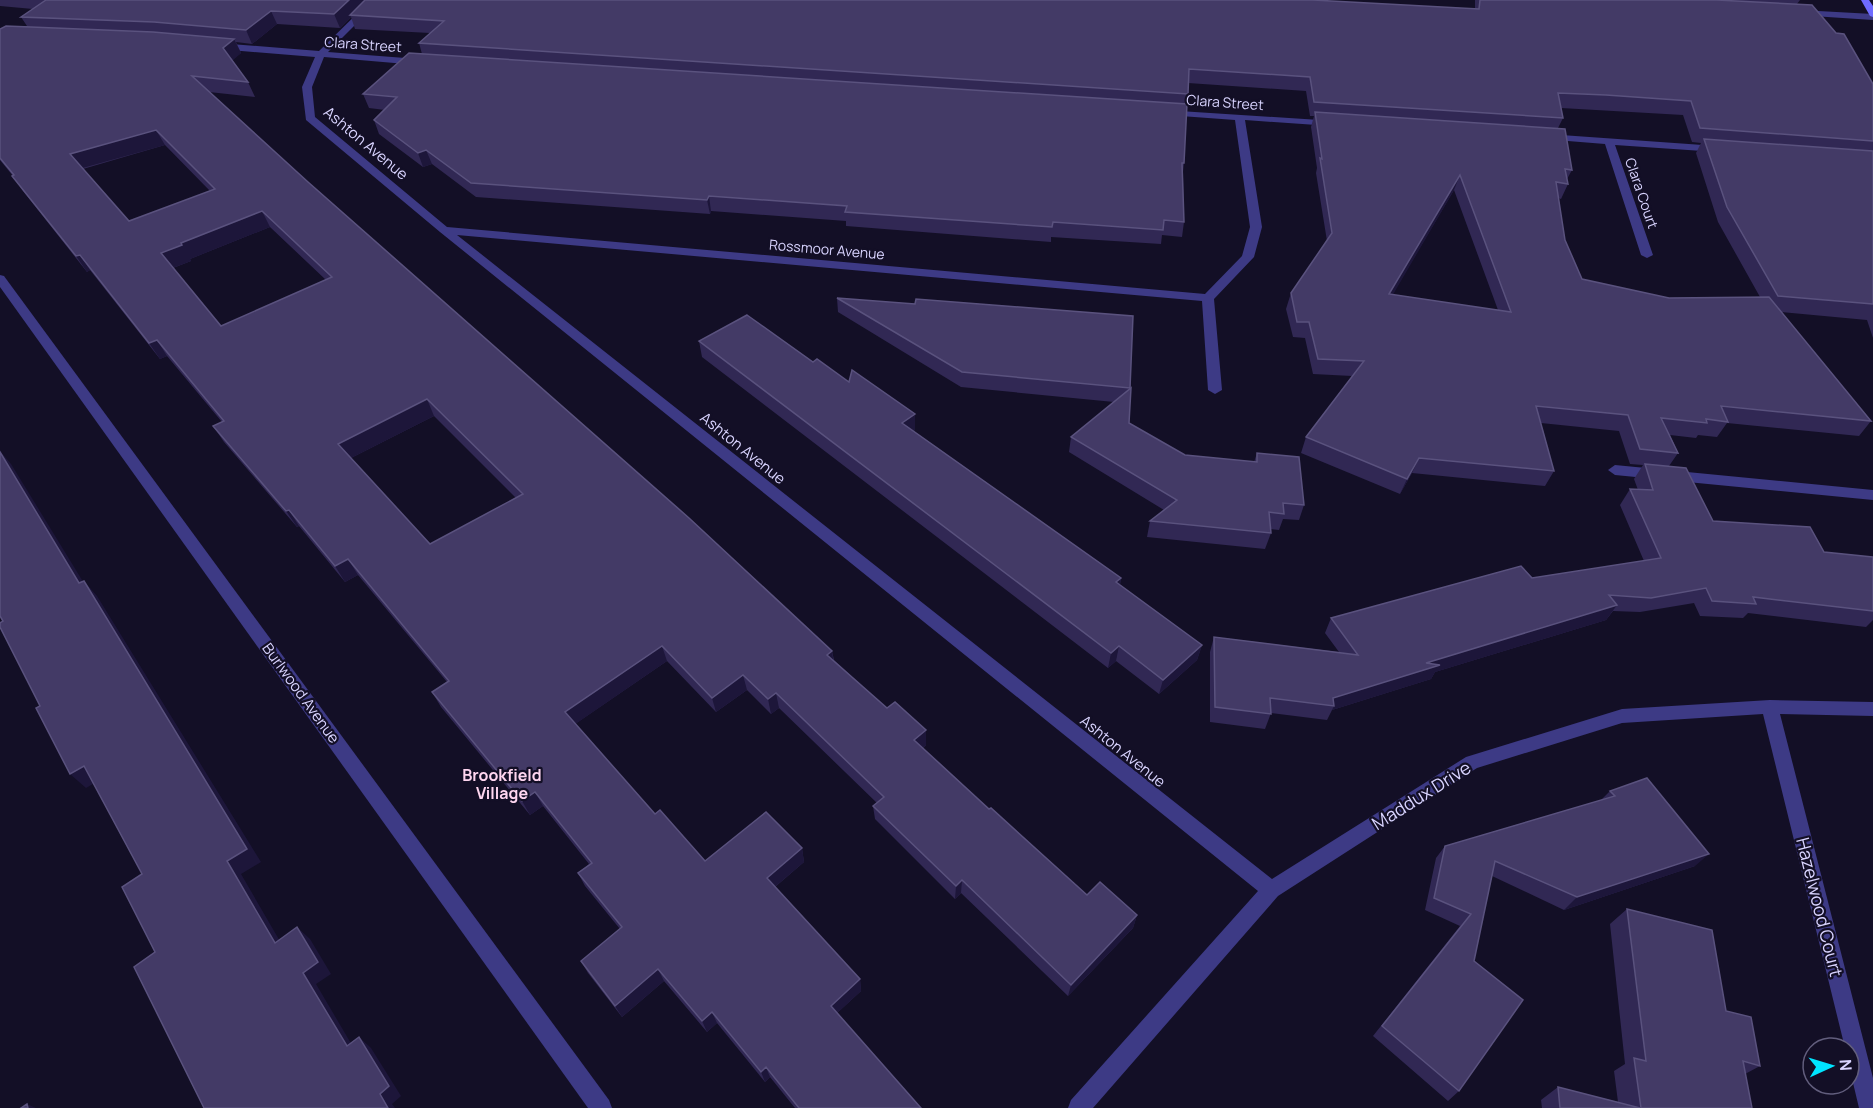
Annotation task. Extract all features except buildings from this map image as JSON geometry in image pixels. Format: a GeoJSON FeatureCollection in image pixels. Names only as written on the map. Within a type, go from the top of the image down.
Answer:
{"type":"FeatureCollection","features":[{"type":"Feature","properties":{"kind":"street","name":"Ashton Avenue"},"geometry":{"type":"LineString","coordinates":[[376,0],[320,55],[307,87],[310,117],[444,230],[1271,890]]}},
{"type":"Feature","properties":{"kind":"street"},"geometry":{"type":"LineString","coordinates":[[1794,13],[1873,15],[1865,0]]}},
{"type":"Feature","properties":{"kind":"street","name":"Clara Street"},"geometry":{"type":"LineString","coordinates":[[207,45],[434,63]]}},
{"type":"Feature","properties":{"kind":"street","name":"Clara Street"},"geometry":{"type":"LineString","coordinates":[[1160,111],[1346,124]]}},
{"type":"Feature","properties":{"kind":"street"},"geometry":{"type":"LineString","coordinates":[[1215,390],[1208,298],[1248,257],[1256,227],[1240,117]]}},
{"type":"Feature","properties":{"kind":"street"},"geometry":{"type":"LineString","coordinates":[[1541,136],[1732,150]]}},
{"type":"Feature","properties":{"kind":"street","name":"Clara Court"},"geometry":{"type":"LineString","coordinates":[[1609,141],[1647,255]]}},
{"type":"Feature","properties":{"kind":"street","name":"Rossmoor Avenue"},"geometry":{"type":"LineString","coordinates":[[444,230],[1208,298]]}},
{"type":"Feature","properties":{"kind":"street","name":"Burlwood Avenue"},"geometry":{"type":"LineString","coordinates":[[0,279],[601,1108]]}},
{"type":"Feature","properties":{"kind":"street"},"geometry":{"type":"LineString","coordinates":[[1615,470],[1873,495]]}},
{"type":"Feature","properties":{"kind":"street","name":"Maddux Drive"},"geometry":{"type":"LineString","coordinates":[[1079,1108],[1271,890],[1472,762],[1622,716],[1770,707],[1873,709]]}},
{"type":"Feature","properties":{"kind":"street","name":"Hazelwood Court"},"geometry":{"type":"LineString","coordinates":[[1770,707],[1870,1108]]}},
{"type":"Feature","properties":{"kind":"district","name":"Brookfield Village"},"geometry":{"type":"Point","coordinates":[502,784]}}]}
